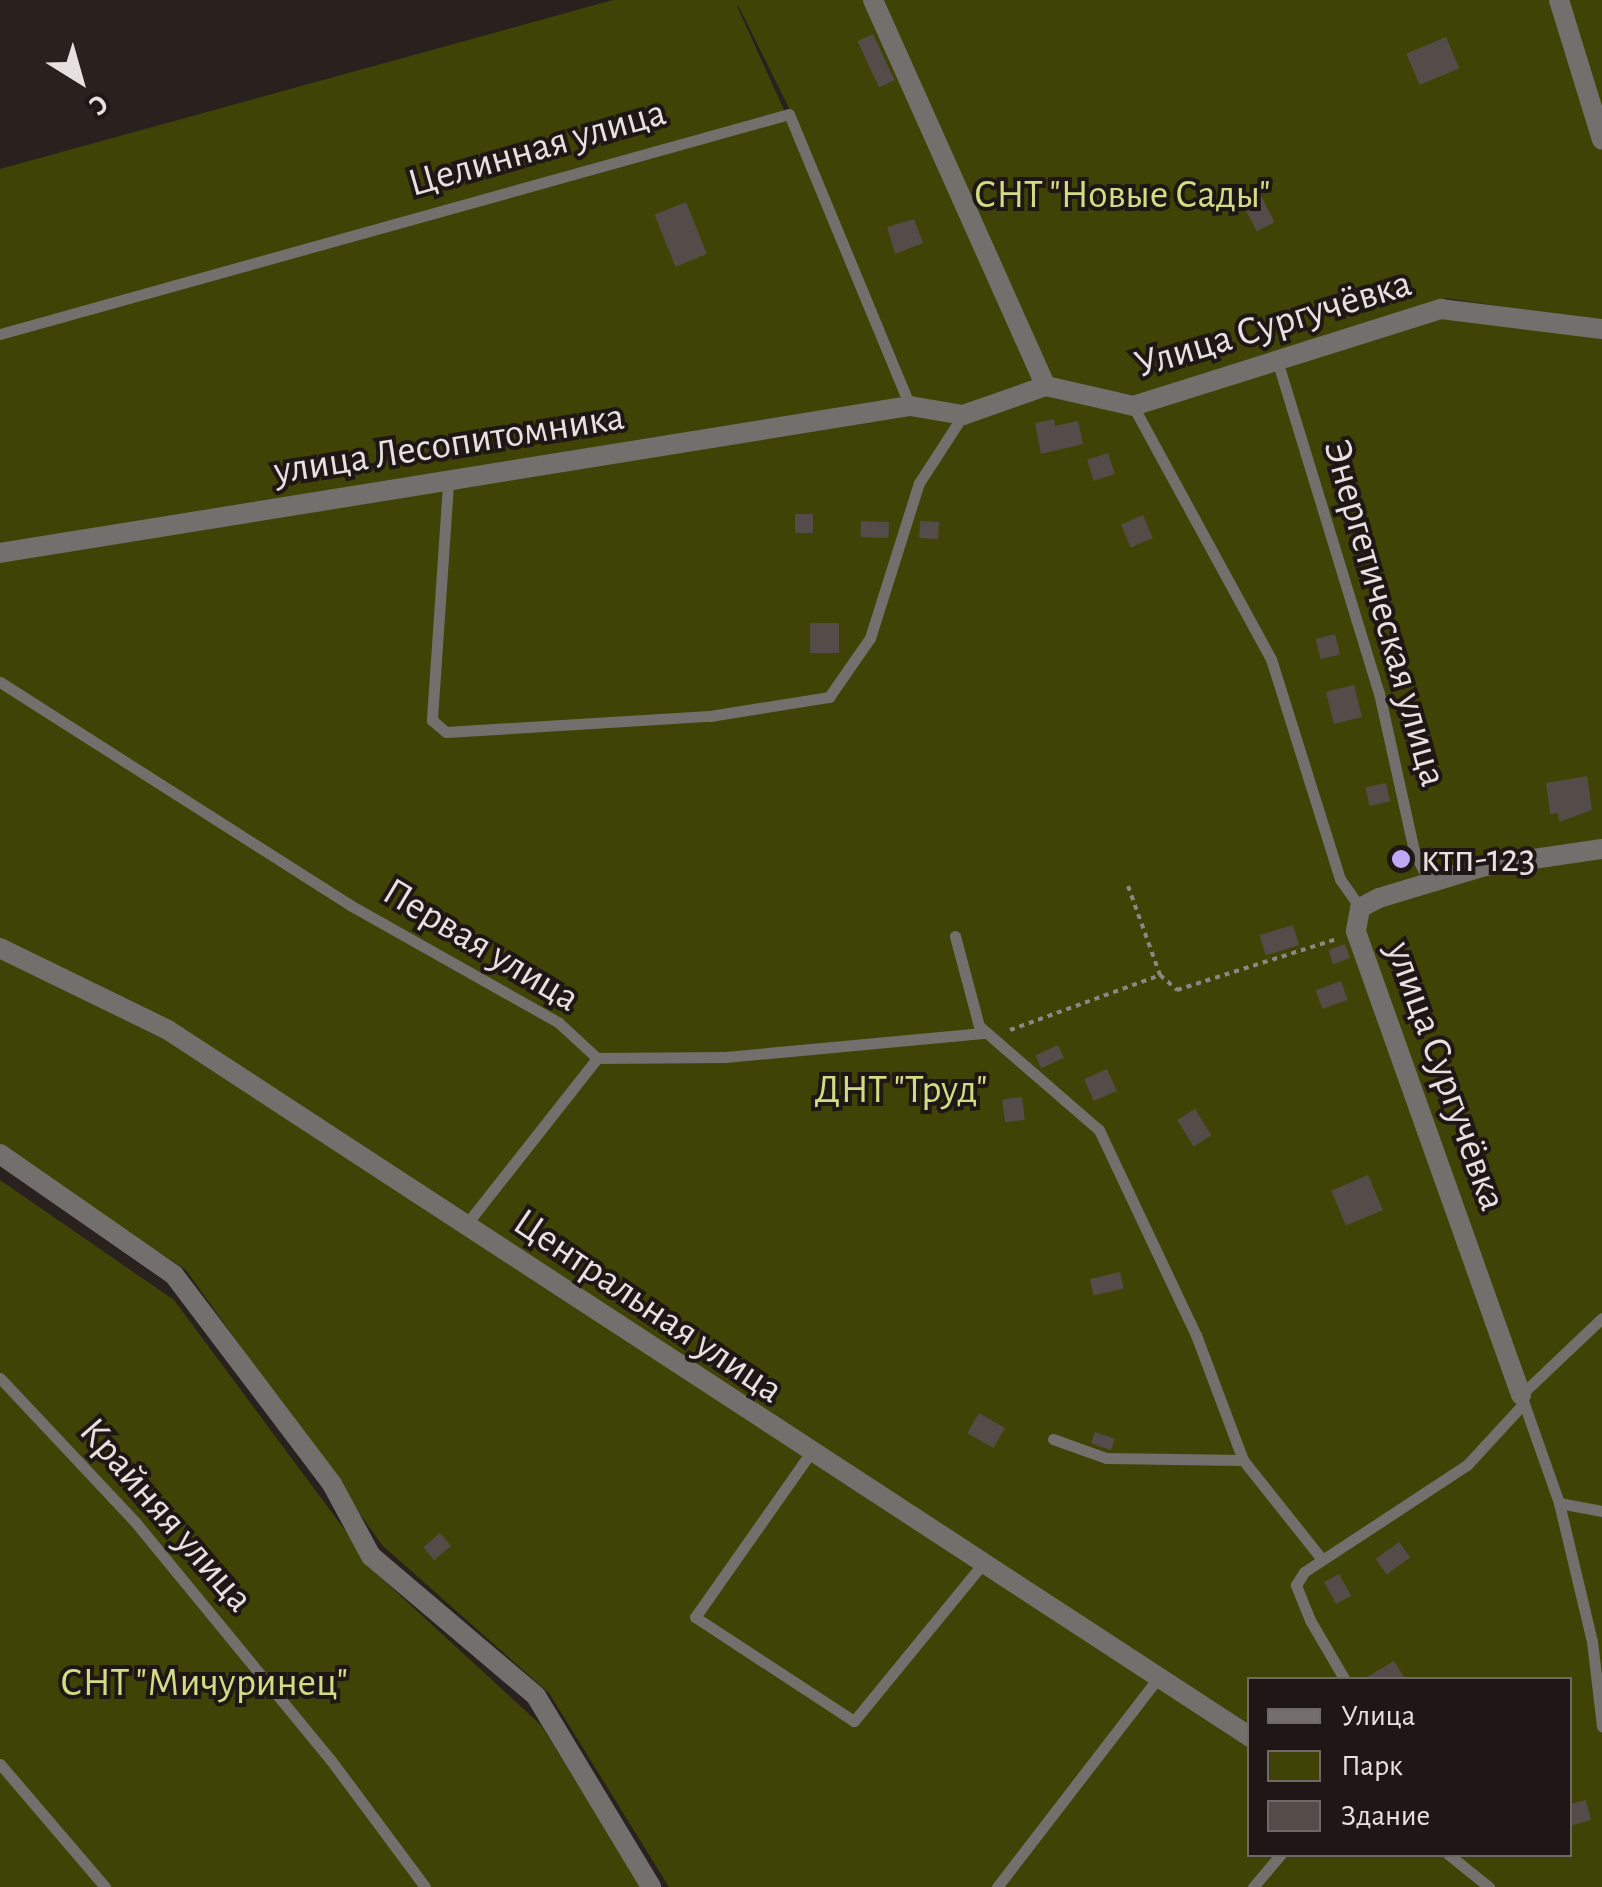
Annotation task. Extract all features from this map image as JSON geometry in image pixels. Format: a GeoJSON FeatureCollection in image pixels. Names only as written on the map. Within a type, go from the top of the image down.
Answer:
{"type":"FeatureCollection","features":[{"type":"Feature","properties":{"kind":"street"},"geometry":{"type":"LineString","coordinates":[[873,0],[1046,386],[963,415],[910,406]]}},
{"type":"Feature","properties":{"kind":"street"},"geometry":{"type":"LineString","coordinates":[[1559,0],[1602,140]]}},
{"type":"Feature","properties":{"kind":"street","name":"Улица Сургучёвка"},"geometry":{"type":"LineString","coordinates":[[1046,386],[1133,406],[1441,309],[1602,329]]}},
{"type":"Feature","properties":{"kind":"street","name":"улица Лесопитомника"},"geometry":{"type":"LineString","coordinates":[[0,553],[448,484],[910,406]]}},
{"type":"Feature","properties":{"kind":"street"},"geometry":{"type":"LineString","coordinates":[[1360,908],[1429,882],[1558,852],[1602,849]]}},
{"type":"Feature","properties":{"kind":"street","name":"улица Сургучёвка"},"geometry":{"type":"LineString","coordinates":[[1360,908],[1356,931],[1522,1399]]}},
{"type":"Feature","properties":{"kind":"street","name":"Центральная улица"},"geometry":{"type":"LineString","coordinates":[[0,948],[168,1030],[809,1455],[1247,1736]]}},
{"type":"Feature","properties":{"kind":"street"},"geometry":{"type":"LineString","coordinates":[[0,1154],[174,1275],[321,1468],[372,1556],[536,1696],[651,1887]]}},
{"type":"Feature","properties":{"kind":"lane","name":"Целинная улица"},"geometry":{"type":"LineString","coordinates":[[0,334],[788,114],[910,406]]}},
{"type":"Feature","properties":{"kind":"lane","name":"Энергетическая улица"},"geometry":{"type":"LineString","coordinates":[[1277,360],[1379,693],[1414,852],[1429,882]]}},
{"type":"Feature","properties":{"kind":"lane","name":"улица Сургучёвка"},"geometry":{"type":"LineString","coordinates":[[1133,406],[1271,660],[1340,879],[1360,908]]}},
{"type":"Feature","properties":{"kind":"lane"},"geometry":{"type":"LineString","coordinates":[[448,484],[432,720],[446,732],[710,716],[829,697],[870,638],[919,483],[963,415]]}},
{"type":"Feature","properties":{"kind":"lane","name":"Первая улица"},"geometry":{"type":"LineString","coordinates":[[0,682],[350,905],[559,1024],[596,1058],[725,1057],[990,1037]]}},
{"type":"Feature","properties":{"kind":"lane"},"geometry":{"type":"LineString","coordinates":[[955,936],[968,1000],[990,1037],[1099,1130],[1196,1335],[1243,1460],[1320,1558]]}},
{"type":"Feature","properties":{"kind":"lane"},"geometry":{"type":"LineString","coordinates":[[465,1226],[596,1058]]}},
{"type":"Feature","properties":{"kind":"lane"},"geometry":{"type":"LineString","coordinates":[[1344,1677],[1296,1584],[1320,1558],[1379,1528],[1467,1465],[1522,1399],[1602,1318]]}},
{"type":"Feature","properties":{"kind":"lane","name":"Крайняя улица"},"geometry":{"type":"LineString","coordinates":[[0,1378],[136,1523],[330,1759],[426,1887]]}},
{"type":"Feature","properties":{"kind":"lane"},"geometry":{"type":"LineString","coordinates":[[1522,1399],[1559,1503],[1592,1641],[1602,1726]]}},
{"type":"Feature","properties":{"kind":"lane"},"geometry":{"type":"LineString","coordinates":[[1053,1438],[1106,1458],[1243,1460]]}},
{"type":"Feature","properties":{"kind":"lane"},"geometry":{"type":"LineString","coordinates":[[809,1455],[695,1617],[854,1721],[981,1566]]}},
{"type":"Feature","properties":{"kind":"lane"},"geometry":{"type":"LineString","coordinates":[[1559,1503],[1602,1510]]}},
{"type":"Feature","properties":{"kind":"lane"},"geometry":{"type":"LineString","coordinates":[[997,1887],[1158,1678]]}},
{"type":"Feature","properties":{"kind":"lane"},"geometry":{"type":"LineString","coordinates":[[0,1764],[105,1887]]}},
{"type":"Feature","properties":{"kind":"lane"},"geometry":{"type":"LineString","coordinates":[[1252,1887],[1277,1857]]}},
{"type":"Feature","properties":{"kind":"lane"},"geometry":{"type":"LineString","coordinates":[[1452,1857],[1489,1887]]}},
{"type":"Feature","properties":{"kind":"path"},"geometry":{"type":"LineString","coordinates":[[1128,886],[1160,975],[1176,990],[1196,987],[1356,931]]}},
{"type":"Feature","properties":{"kind":"path"},"geometry":{"type":"LineString","coordinates":[[990,1037],[1160,975]]}},
{"type":"Feature","properties":{"kind":"green space","name":"ДНТ \"Труд\""},"geometry":{"type":"Polygon","coordinates":[[[613,0],[1602,0],[1602,322],[1446,298],[1144,397],[1117,392],[1144,399],[1437,314],[1602,333],[1602,1887],[669,1887],[549,1693],[382,1545],[186,1270],[0,1147],[0,169],[613,0]],[[738,5],[903,373],[795,120],[738,5]]]}},
{"type":"Feature","properties":{"kind":"green space","name":"СНТ \"Мичуринец\""},"geometry":{"type":"Polygon","coordinates":[[[0,1180],[174,1300],[379,1576],[541,1725],[641,1887],[0,1887],[0,1180]]]}},
{"type":"Feature","properties":{"kind":"building"},"geometry":{"type":"Polygon","coordinates":[[[873,34],[895,80],[879,87],[858,41],[873,34]]]}},
{"type":"Feature","properties":{"kind":"building"},"geometry":{"type":"Polygon","coordinates":[[[1446,37],[1459,68],[1420,85],[1406,54],[1446,37]]]}},
{"type":"Feature","properties":{"kind":"building"},"geometry":{"type":"Polygon","coordinates":[[[1259,192],[1274,222],[1257,231],[1241,201],[1259,192]]]}},
{"type":"Feature","properties":{"kind":"building"},"geometry":{"type":"Polygon","coordinates":[[[686,202],[707,254],[675,267],[654,215],[686,202]]]}},
{"type":"Feature","properties":{"kind":"building"},"geometry":{"type":"Polygon","coordinates":[[[914,219],[923,243],[895,254],[887,227],[914,219]]]}},
{"type":"Feature","properties":{"kind":"building"},"geometry":{"type":"Polygon","coordinates":[[[1054,419],[1055,426],[1078,421],[1083,444],[1041,454],[1035,423],[1054,419]]]}},
{"type":"Feature","properties":{"kind":"building"},"geometry":{"type":"Polygon","coordinates":[[[1108,453],[1115,474],[1094,481],[1087,460],[1108,453]]]}},
{"type":"Feature","properties":{"kind":"building"},"geometry":{"type":"Polygon","coordinates":[[[795,514],[813,514],[813,533],[795,533],[795,514]]]}},
{"type":"Feature","properties":{"kind":"building"},"geometry":{"type":"Polygon","coordinates":[[[1143,515],[1153,538],[1131,547],[1121,524],[1143,515]]]}},
{"type":"Feature","properties":{"kind":"building"},"geometry":{"type":"Polygon","coordinates":[[[861,521],[889,522],[888,538],[860,537],[861,521]]]}},
{"type":"Feature","properties":{"kind":"building"},"geometry":{"type":"Polygon","coordinates":[[[920,521],[939,522],[938,539],[919,538],[920,521]]]}},
{"type":"Feature","properties":{"kind":"building"},"geometry":{"type":"Polygon","coordinates":[[[810,623],[839,623],[839,653],[810,653],[810,623]]]}},
{"type":"Feature","properties":{"kind":"building"},"geometry":{"type":"Polygon","coordinates":[[[1335,634],[1340,654],[1321,659],[1316,639],[1335,634]]]}},
{"type":"Feature","properties":{"kind":"building"},"geometry":{"type":"Polygon","coordinates":[[[1354,685],[1362,717],[1334,724],[1326,692],[1354,685]]]}},
{"type":"Feature","properties":{"kind":"building"},"geometry":{"type":"Polygon","coordinates":[[[1587,776],[1592,810],[1559,822],[1558,813],[1550,814],[1546,783],[1587,776]]]}},
{"type":"Feature","properties":{"kind":"building"},"geometry":{"type":"Polygon","coordinates":[[[1386,783],[1390,802],[1369,806],[1365,787],[1386,783]]]}},
{"type":"Feature","properties":{"kind":"building"},"geometry":{"type":"Polygon","coordinates":[[[1293,925],[1299,945],[1266,955],[1260,935],[1293,925]]]}},
{"type":"Feature","properties":{"kind":"building"},"geometry":{"type":"Polygon","coordinates":[[[1345,944],[1350,958],[1333,964],[1328,950],[1345,944]]]}},
{"type":"Feature","properties":{"kind":"building"},"geometry":{"type":"Polygon","coordinates":[[[1341,981],[1348,1000],[1322,1009],[1316,990],[1341,981]]]}},
{"type":"Feature","properties":{"kind":"building"},"geometry":{"type":"Polygon","coordinates":[[[1058,1045],[1064,1058],[1041,1068],[1035,1056],[1058,1045]]]}},
{"type":"Feature","properties":{"kind":"building"},"geometry":{"type":"Polygon","coordinates":[[[1107,1069],[1117,1091],[1094,1101],[1084,1079],[1107,1069]]]}},
{"type":"Feature","properties":{"kind":"building"},"geometry":{"type":"Polygon","coordinates":[[[1022,1097],[1025,1120],[1005,1122],[1002,1099],[1022,1097]]]}},
{"type":"Feature","properties":{"kind":"building"},"geometry":{"type":"Polygon","coordinates":[[[1195,1109],[1211,1135],[1194,1146],[1177,1120],[1195,1109]]]}},
{"type":"Feature","properties":{"kind":"building"},"geometry":{"type":"Polygon","coordinates":[[[1368,1175],[1383,1210],[1346,1226],[1331,1191],[1368,1175]]]}},
{"type":"Feature","properties":{"kind":"building"},"geometry":{"type":"Polygon","coordinates":[[[1120,1272],[1124,1289],[1094,1296],[1090,1279],[1120,1272]]]}},
{"type":"Feature","properties":{"kind":"building"},"geometry":{"type":"Polygon","coordinates":[[[979,1413],[1005,1428],[993,1448],[968,1433],[979,1413]]]}},
{"type":"Feature","properties":{"kind":"building"},"geometry":{"type":"Polygon","coordinates":[[[1095,1432],[1115,1439],[1111,1450],[1091,1443],[1095,1432]]]}},
{"type":"Feature","properties":{"kind":"building"},"geometry":{"type":"Polygon","coordinates":[[[440,1533],[451,1546],[434,1560],[423,1547],[440,1533]]]}},
{"type":"Feature","properties":{"kind":"building"},"geometry":{"type":"Polygon","coordinates":[[[1399,1542],[1410,1557],[1387,1574],[1376,1559],[1399,1542]]]}},
{"type":"Feature","properties":{"kind":"building"},"geometry":{"type":"Polygon","coordinates":[[[1339,1574],[1351,1596],[1336,1604],[1324,1582],[1339,1574]]]}},
{"type":"Feature","properties":{"kind":"building"},"geometry":{"type":"Polygon","coordinates":[[[1394,1661],[1404,1677],[1367,1677],[1394,1661]]]}},
{"type":"Feature","properties":{"kind":"building"},"geometry":{"type":"Polygon","coordinates":[[[1586,1800],[1591,1820],[1572,1825],[1572,1804],[1586,1800]]]}},
{"type":"Feature","properties":{"kind":"place","name":"ктп-123"},"geometry":{"type":"Point","coordinates":[1401,859]}},
{"type":"Feature","properties":{"kind":"park label","name":"СНТ \"Новые Сады\""},"geometry":{"type":"Point","coordinates":[1122,195]}}]}
